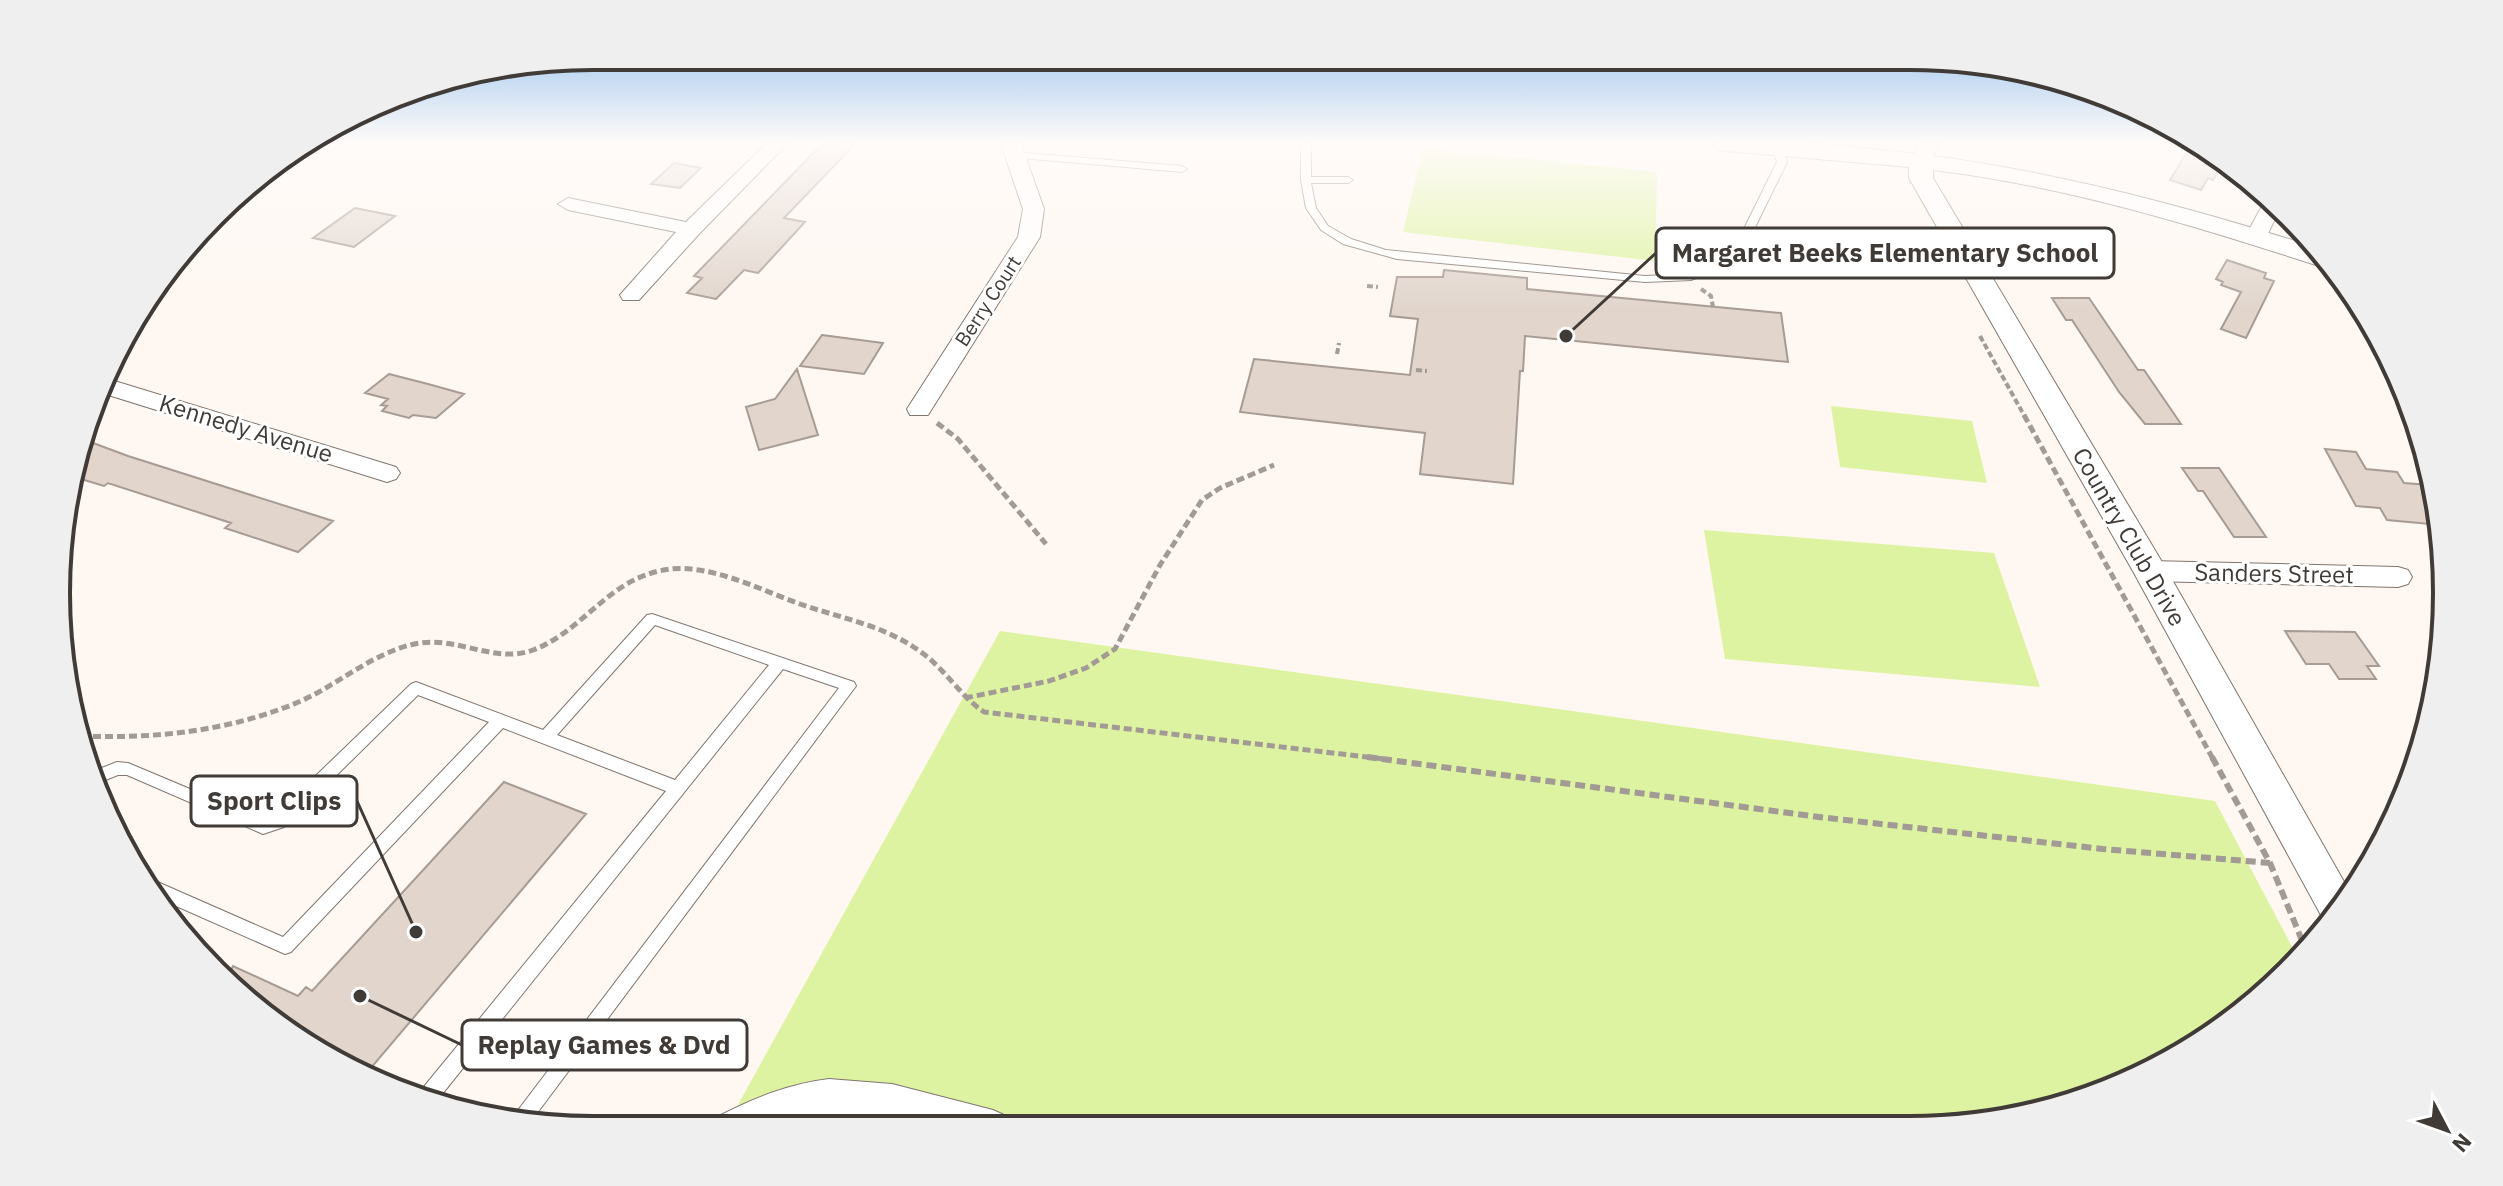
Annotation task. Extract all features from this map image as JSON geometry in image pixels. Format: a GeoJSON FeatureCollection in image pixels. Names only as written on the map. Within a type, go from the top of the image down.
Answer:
{"type":"FeatureCollection","features":[{"type":"Feature","properties":{"kind":"street"},"geometry":{"type":"LineString","coordinates":[[631,295],[721,199]]}},
{"type":"Feature","properties":{"kind":"street","name":"Berry Court"},"geometry":{"type":"LineString","coordinates":[[919,409],[1029,237],[1035,221],[1033,199]]}},
{"type":"Feature","properties":{"kind":"street","name":"Country Club Drive"},"geometry":{"type":"LineString","coordinates":[[1933,199],[2150,571],[2333,901]]}},
{"type":"Feature","properties":{"kind":"street"},"geometry":{"type":"LineString","coordinates":[[2122,199],[2307,253]]}},
{"type":"Feature","properties":{"kind":"street"},"geometry":{"type":"LineString","coordinates":[[568,204],[691,229]]}},
{"type":"Feature","properties":{"kind":"street"},"geometry":{"type":"LineString","coordinates":[[2256,237],[2268,212]]}},
{"type":"Feature","properties":{"kind":"street","name":"Kennedy Avenue"},"geometry":{"type":"LineString","coordinates":[[112,388],[387,473]]}},
{"type":"Feature","properties":{"kind":"street","name":"Sanders Street"},"geometry":{"type":"LineString","coordinates":[[2150,571],[2398,577]]}},
{"type":"Feature","properties":{"kind":"street"},"geometry":{"type":"LineString","coordinates":[[752,1116],[830,1094],[870,1096],[945,1116]]}},
{"type":"Feature","properties":{"kind":"lane"},"geometry":{"type":"LineString","coordinates":[[1309,199],[1311,211],[1332,233],[1375,251],[1397,256],[1645,279],[1691,277],[1726,263],[1739,250],[1764,199]]}},
{"type":"Feature","properties":{"kind":"lane"},"geometry":{"type":"LineString","coordinates":[[526,1112],[849,686],[652,619],[545,738]]}},
{"type":"Feature","properties":{"kind":"lane"},"geometry":{"type":"LineString","coordinates":[[433,1091],[780,662]]}},
{"type":"Feature","properties":{"kind":"lane"},"geometry":{"type":"LineString","coordinates":[[103,774],[117,768],[128,769],[263,827],[278,822],[416,688],[677,788]]}},
{"type":"Feature","properties":{"kind":"lane"},"geometry":{"type":"LineString","coordinates":[[164,893],[285,946],[499,722]]}},
{"type":"Feature","properties":{"kind":"path"},"geometry":{"type":"LineString","coordinates":[[1367,286],[1378,287]]}},
{"type":"Feature","properties":{"kind":"path"},"geometry":{"type":"LineString","coordinates":[[1699,287],[1711,296],[1713,307]]}},
{"type":"Feature","properties":{"kind":"path"},"geometry":{"type":"LineString","coordinates":[[1979,336],[2270,863],[2302,939]]}},
{"type":"Feature","properties":{"kind":"path"},"geometry":{"type":"LineString","coordinates":[[1337,354],[1339,343]]}},
{"type":"Feature","properties":{"kind":"path"},"geometry":{"type":"LineString","coordinates":[[1416,370],[1427,371]]}},
{"type":"Feature","properties":{"kind":"path"},"geometry":{"type":"LineString","coordinates":[[958,439],[1046,544]]}},
{"type":"Feature","properties":{"kind":"path"},"geometry":{"type":"LineString","coordinates":[[964,698],[1049,681],[1086,668],[1115,649],[1160,565],[1202,500],[1220,488],[1274,465]]}},
{"type":"Feature","properties":{"kind":"path"},"geometry":{"type":"LineString","coordinates":[[90,736],[150,736],[210,728],[260,715],[300,701],[399,648],[420,642],[446,641],[487,654],[506,656],[528,652],[551,643],[624,585],[646,573],[665,568],[714,573],[880,632],[918,650],[964,698],[984,712],[1470,769],[1819,817],[2103,849],[2270,863]]}},
{"type":"Feature","properties":{"kind":"green space"},"geometry":{"type":"Polygon","coordinates":[[[1411,199],[1656,199],[1655,261],[1403,232],[1411,199]]]}},
{"type":"Feature","properties":{"kind":"green space"},"geometry":{"type":"Polygon","coordinates":[[[1831,406],[1972,421],[1987,483],[1840,467],[1831,406]]]}},
{"type":"Feature","properties":{"kind":"green space"},"geometry":{"type":"Polygon","coordinates":[[[1704,530],[1994,553],[2040,687],[1725,659],[1704,530]]]}},
{"type":"Feature","properties":{"kind":"green space"},"geometry":{"type":"Polygon","coordinates":[[[1000,631],[2215,801],[2293,949],[2228,1008],[2172,1046],[2078,1088],[1978,1112],[1910,1116],[732,1116],[1000,631]]]}},
{"type":"Feature","properties":{"kind":"building"},"geometry":{"type":"Polygon","coordinates":[[[768,199],[802,199],[784,218],[805,222],[758,273],[744,270],[716,299],[687,293],[702,278],[694,276],[768,199]]]}},
{"type":"Feature","properties":{"kind":"building"},"geometry":{"type":"Polygon","coordinates":[[[355,208],[395,216],[354,247],[313,238],[355,208]]]}},
{"type":"Feature","properties":{"kind":"building"},"geometry":{"type":"Polygon","coordinates":[[[2227,260],[2266,273],[2264,278],[2274,281],[2246,338],[2221,329],[2241,292],[2221,285],[2223,282],[2216,279],[2227,260]]]}},
{"type":"Feature","properties":{"kind":"building"},"geometry":{"type":"Polygon","coordinates":[[[1444,270],[1527,278],[1527,289],[1781,313],[1788,362],[1525,336],[1513,484],[1420,474],[1425,433],[1240,412],[1254,359],[1410,375],[1418,319],[1390,316],[1397,277],[1443,277],[1444,270]]]}},
{"type":"Feature","properties":{"kind":"building"},"geometry":{"type":"Polygon","coordinates":[[[2052,298],[2089,298],[2138,370],[2144,370],[2181,424],[2145,424],[2119,392],[2072,320],[2066,320],[2052,298]]]}},
{"type":"Feature","properties":{"kind":"building"},"geometry":{"type":"Polygon","coordinates":[[[822,335],[883,343],[864,374],[800,366],[822,335]]]}},
{"type":"Feature","properties":{"kind":"building"},"geometry":{"type":"Polygon","coordinates":[[[797,369],[818,435],[759,450],[746,407],[775,399],[797,369]]]}},
{"type":"Feature","properties":{"kind":"building"},"geometry":{"type":"Polygon","coordinates":[[[389,374],[464,394],[436,418],[413,415],[409,418],[382,411],[387,406],[381,405],[388,399],[365,393],[389,374]]]}},
{"type":"Feature","properties":{"kind":"building"},"geometry":{"type":"Polygon","coordinates":[[[93,443],[333,521],[298,552],[225,528],[231,523],[108,483],[104,486],[83,480],[93,443]]]}},
{"type":"Feature","properties":{"kind":"building"},"geometry":{"type":"Polygon","coordinates":[[[2325,449],[2356,452],[2366,469],[2397,472],[2404,483],[2421,484],[2429,524],[2387,520],[2380,508],[2356,506],[2325,449]]]}},
{"type":"Feature","properties":{"kind":"building"},"geometry":{"type":"Polygon","coordinates":[[[2182,468],[2219,468],[2266,537],[2234,537],[2203,491],[2198,491],[2182,468]]]}},
{"type":"Feature","properties":{"kind":"building"},"geometry":{"type":"Polygon","coordinates":[[[2285,631],[2355,632],[2379,666],[2367,666],[2376,679],[2339,679],[2329,664],[2306,664],[2285,631]]]}},
{"type":"Feature","properties":{"kind":"building"},"geometry":{"type":"Polygon","coordinates":[[[504,782],[586,814],[372,1067],[302,1028],[231,970],[233,966],[298,996],[306,987],[312,991],[504,782]]]}},
{"type":"Feature","properties":{"kind":"place","name":"Margaret Beeks Elementary School"},"geometry":{"type":"Point","coordinates":[1566,336]}},
{"type":"Feature","properties":{"kind":"place","name":"Sport Clips"},"geometry":{"type":"Point","coordinates":[416,932]}},
{"type":"Feature","properties":{"kind":"place","name":"Replay Games & Dvd"},"geometry":{"type":"Point","coordinates":[360,996]}}]}
